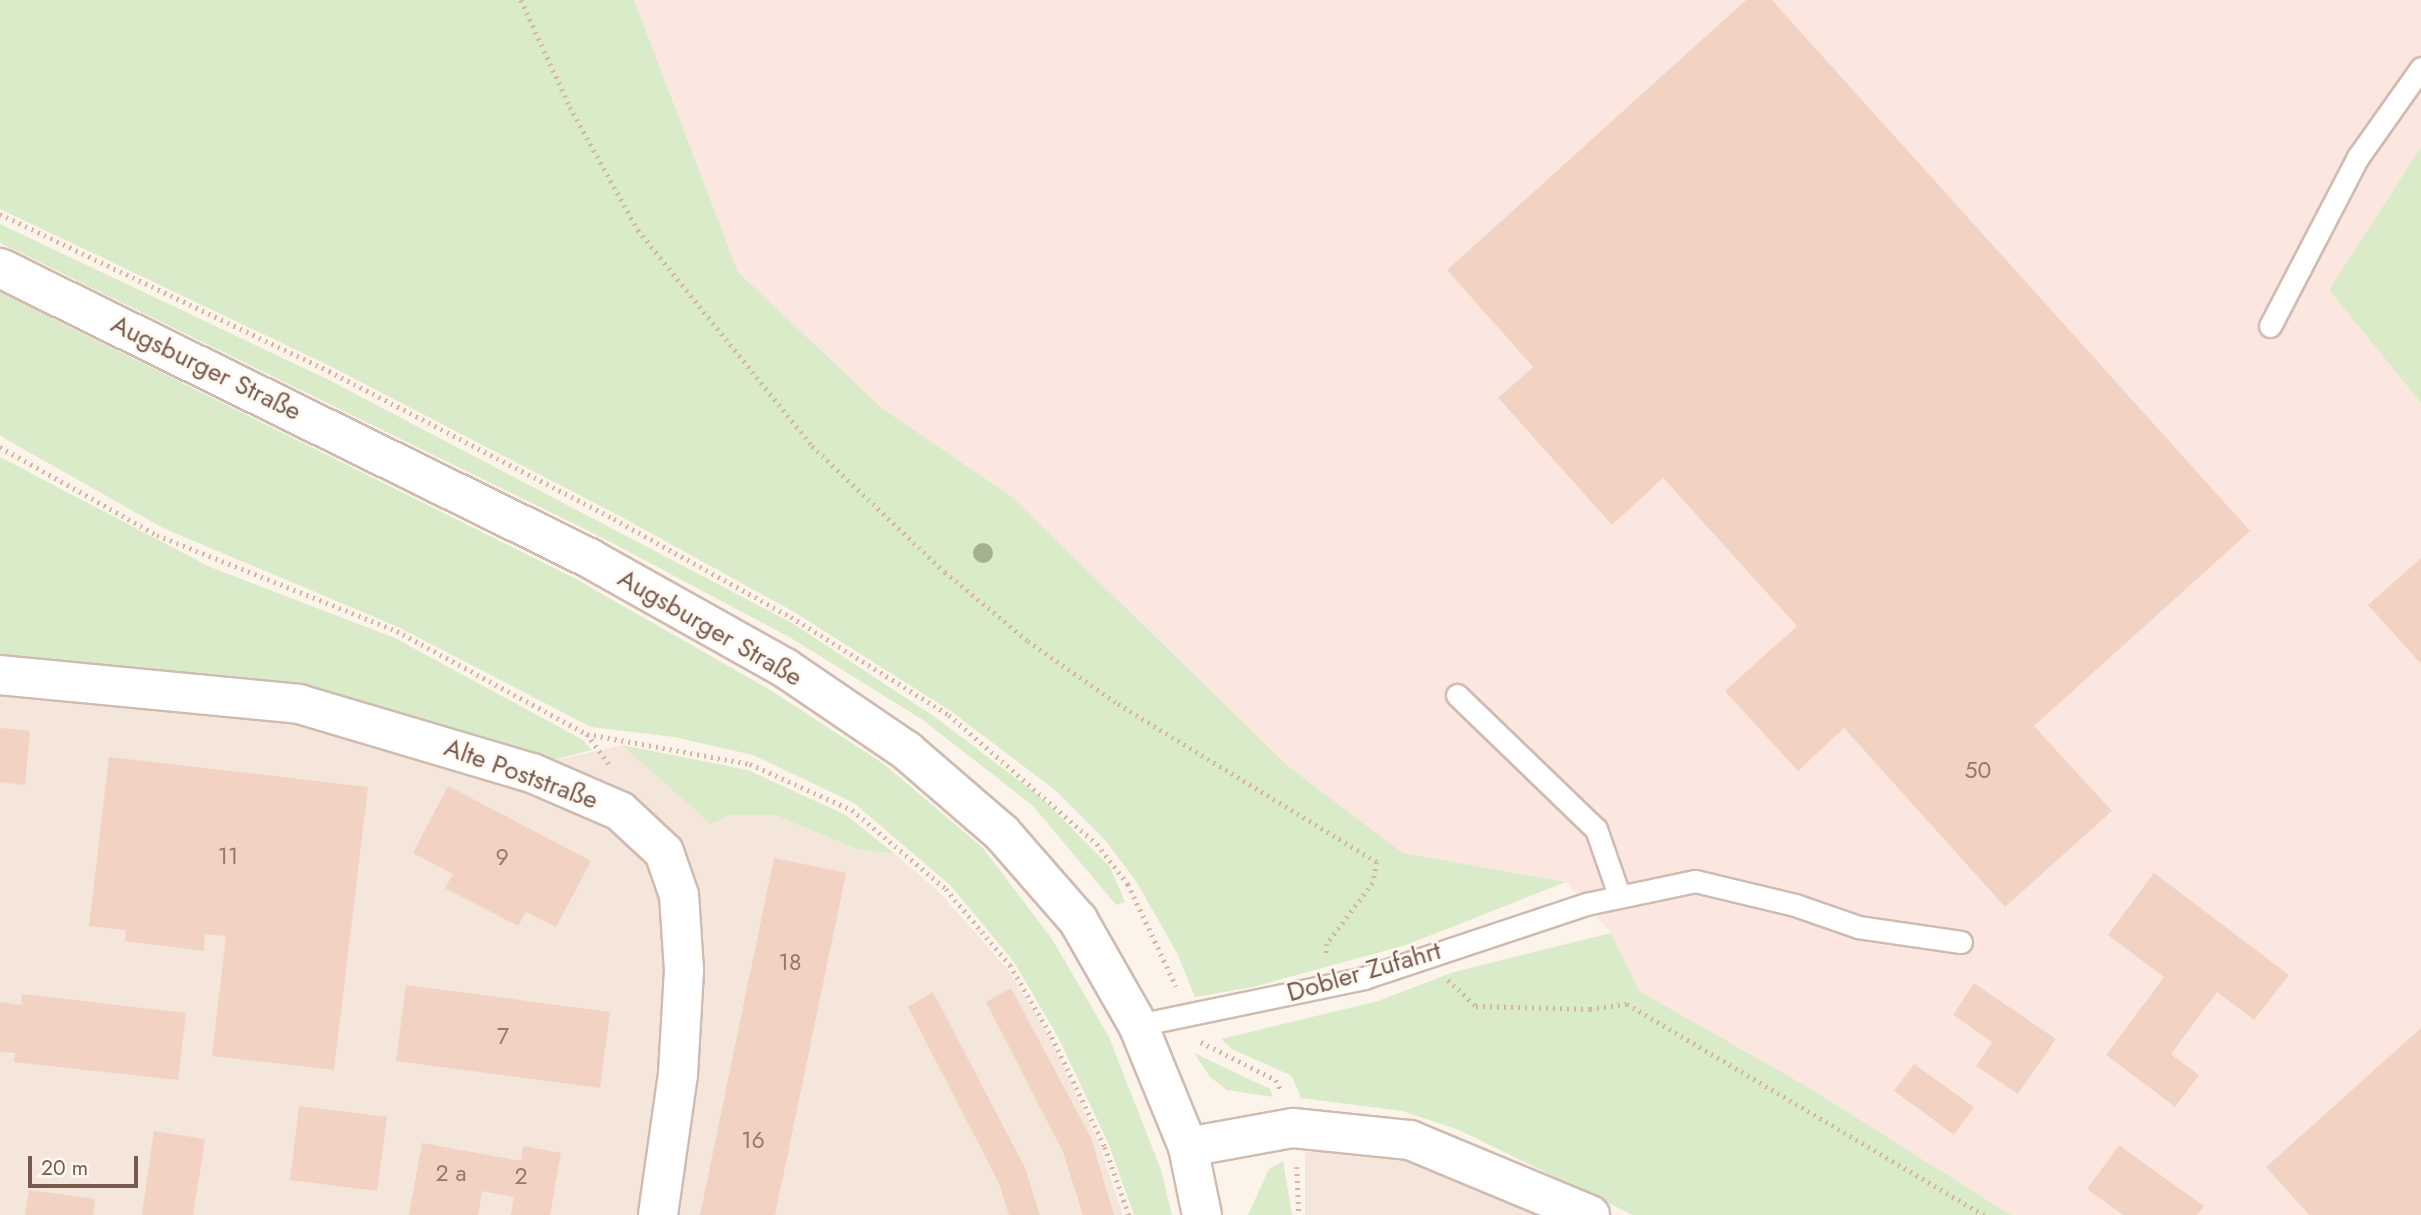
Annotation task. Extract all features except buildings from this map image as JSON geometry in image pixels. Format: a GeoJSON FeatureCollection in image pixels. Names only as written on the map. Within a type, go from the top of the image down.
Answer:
{"type":"FeatureCollection","features":[{"type":"Feature","properties":{"kind":"main road","name":"Augsburger Straße"},"geometry":{"type":"LineString","coordinates":[[0,268],[589,558],[785,668],[907,751],[1002,833],[1078,920],[1138,1025],[1188,1147],[1202,1215]]}},
{"type":"Feature","properties":{"kind":"main road","name":"Alte Poststraße"},"geometry":{"type":"LineString","coordinates":[[0,675],[299,704],[532,773],[620,811],[664,852],[679,895],[684,970],[679,1061],[658,1215]]}},
{"type":"Feature","properties":{"kind":"main road"},"geometry":{"type":"LineString","coordinates":[[1188,1147],[1293,1128],[1410,1140],[1590,1215]]}},
{"type":"Feature","properties":{"kind":"lane"},"geometry":{"type":"LineString","coordinates":[[2270,326],[2358,158],[2421,68]]}},
{"type":"Feature","properties":{"kind":"lane"},"geometry":{"type":"LineString","coordinates":[[1457,695],[1596,829],[1619,895]]}},
{"type":"Feature","properties":{"kind":"lane","name":"Dobler Zufahrt"},"geometry":{"type":"LineString","coordinates":[[1138,1025],[1325,987],[1619,895],[1695,881],[1795,905],[1858,927],[1961,942]]}},
{"type":"Feature","properties":{"kind":"path"},"geometry":{"type":"LineString","coordinates":[[521,0],[570,107],[638,230],[812,446],[945,572],[1028,641],[1118,705],[1377,862],[1373,883],[1327,944],[1325,987]]}},
{"type":"Feature","properties":{"kind":"path"},"geometry":{"type":"LineString","coordinates":[[0,447],[158,535],[397,631],[587,734],[750,764],[852,810],[946,889],[1010,965],[1052,1037],[1105,1147],[1129,1215]]}},
{"type":"Feature","properties":{"kind":"path"},"geometry":{"type":"LineString","coordinates":[[1423,957],[1476,1006],[1590,1009],[1627,1004],[1984,1215]]}},
{"type":"Feature","properties":{"kind":"path"},"geometry":{"type":"LineString","coordinates":[[1293,1128],[1299,1215]]}},
{"type":"Feature","properties":{"kind":"shaded area"},"geometry":{"type":"Polygon","coordinates":[[[634,0],[1746,0],[1447,270],[1533,367],[1498,399],[1611,524],[1663,478],[1797,626],[1726,691],[1798,770],[1844,728],[2005,907],[2111,811],[2034,726],[2249,531],[1772,0],[2421,0],[2421,147],[2329,290],[2421,403],[2421,558],[2369,605],[2421,664],[2421,1028],[2266,1167],[2309,1215],[2197,1215],[2203,1205],[2119,1145],[2087,1189],[2123,1215],[2011,1215],[1806,1086],[1639,991],[1611,933],[1566,882],[1403,853],[1289,767],[1011,496],[883,409],[738,272],[634,0]],[[2289,975],[2164,977],[2106,1055],[2175,1107],[2199,1075],[2171,1054],[2217,992],[2254,1020],[2289,975]],[[1974,983],[1953,1015],[1992,1042],[1976,1066],[2018,1094],[2056,1039],[1974,983]],[[1914,1064],[1894,1092],[1953,1134],[1914,1064]]]}},
{"type":"Feature","properties":{"kind":"shaded area"},"geometry":{"type":"Polygon","coordinates":[[[0,689],[297,715],[534,765],[622,745],[666,782],[729,815],[775,815],[857,849],[895,854],[938,891],[1007,968],[1050,1038],[1100,1146],[1123,1215],[0,1215],[0,689]]]}},
{"type":"Feature","properties":{"kind":"shaded area"},"geometry":{"type":"Polygon","coordinates":[[[1342,1145],[1407,1149],[1564,1215],[1305,1215],[1305,1153],[1342,1145]]]}},
{"type":"Feature","properties":{"kind":"green space"},"geometry":{"type":"Polygon","coordinates":[[[0,0],[634,0],[738,272],[883,409],[1011,496],[1289,767],[1403,853],[1566,882],[1406,945],[1253,987],[1195,997],[1177,953],[1136,881],[1104,839],[1055,790],[952,712],[794,612],[616,514],[328,365],[0,209],[0,0]]]}},
{"type":"Feature","properties":{"kind":"green space"},"geometry":{"type":"Polygon","coordinates":[[[2421,147],[2421,403],[2329,290],[2421,147]]]}},
{"type":"Feature","properties":{"kind":"green space"},"geometry":{"type":"Polygon","coordinates":[[[0,224],[327,379],[792,623],[935,717],[1042,798],[1110,867],[1125,902],[1116,905],[1033,806],[923,720],[791,638],[603,538],[0,243],[0,224]]]}},
{"type":"Feature","properties":{"kind":"green space"},"geometry":{"type":"Polygon","coordinates":[[[0,292],[576,579],[772,691],[884,764],[983,848],[1052,939],[1109,1037],[1161,1170],[1172,1215],[1134,1215],[1109,1145],[1058,1037],[1014,962],[951,886],[854,803],[753,755],[674,737],[591,727],[398,627],[163,528],[4,438],[0,435],[0,292]]]}},
{"type":"Feature","properties":{"kind":"green space"},"geometry":{"type":"Polygon","coordinates":[[[0,457],[210,567],[395,638],[583,740],[592,750],[534,765],[0,658],[0,457]]]}},
{"type":"Feature","properties":{"kind":"green space"},"geometry":{"type":"Polygon","coordinates":[[[622,745],[748,770],[846,815],[895,854],[857,849],[775,815],[729,815],[711,824],[622,745]]]}},
{"type":"Feature","properties":{"kind":"green space"},"geometry":{"type":"Polygon","coordinates":[[[1611,933],[1639,991],[1806,1086],[2011,1215],[1633,1215],[1459,1130],[1402,1111],[1301,1098],[1292,1076],[1232,1049],[1221,1039],[1378,1001],[1454,972],[1611,933]]]}},
{"type":"Feature","properties":{"kind":"green space"},"geometry":{"type":"Polygon","coordinates":[[[1194,1053],[1270,1089],[1273,1097],[1227,1090],[1210,1077],[1194,1053]]]}},
{"type":"Feature","properties":{"kind":"green space"},"geometry":{"type":"Polygon","coordinates":[[[1283,1161],[1292,1215],[1248,1215],[1269,1169],[1283,1161]]]}}]}
